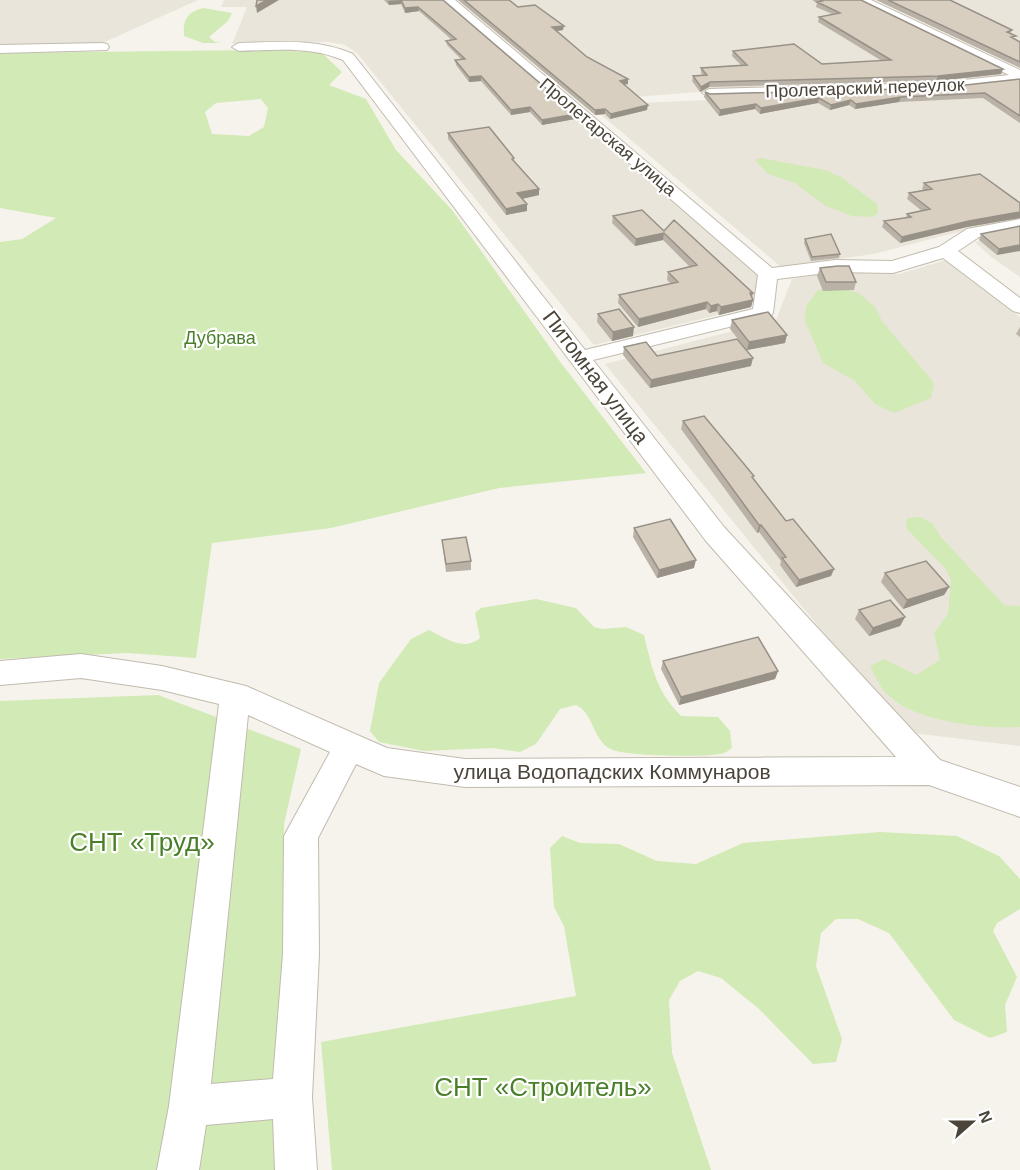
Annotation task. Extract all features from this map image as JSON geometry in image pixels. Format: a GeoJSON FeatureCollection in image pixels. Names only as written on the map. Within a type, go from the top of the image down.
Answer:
{"type":"FeatureCollection","features":[{"type":"Feature","properties":{"kind":"street","name":"Пролетарская улица"},"geometry":{"type":"LineString","coordinates":[[448,0],[768,274]]}},
{"type":"Feature","properties":{"kind":"street"},"geometry":{"type":"LineString","coordinates":[[861,0],[1020,77]]}},
{"type":"Feature","properties":{"kind":"street"},"geometry":{"type":"LineString","coordinates":[[0,49],[102,47]]}},
{"type":"Feature","properties":{"kind":"street","name":"Питомная улица"},"geometry":{"type":"LineString","coordinates":[[239,47],[320,47],[335,50],[348,57],[715,534],[929,771]]}},
{"type":"Feature","properties":{"kind":"street","name":"Пролетарский переулок"},"geometry":{"type":"LineString","coordinates":[[709,93],[936,87],[1020,77]]}},
{"type":"Feature","properties":{"kind":"street"},"geometry":{"type":"LineString","coordinates":[[581,357],[763,313],[768,274],[835,266],[893,267],[946,251],[973,233],[1020,224]]}},
{"type":"Feature","properties":{"kind":"street"},"geometry":{"type":"LineString","coordinates":[[946,251],[1020,307]]}},
{"type":"Feature","properties":{"kind":"street","name":"улица Водопадских Коммунаров"},"geometry":{"type":"LineString","coordinates":[[0,673],[81,666],[162,678],[235,695],[384,762],[465,773],[929,771],[1020,802]]}},
{"type":"Feature","properties":{"kind":"street"},"geometry":{"type":"LineString","coordinates":[[178,1170],[189,1106],[235,695]]}},
{"type":"Feature","properties":{"kind":"street"},"geometry":{"type":"LineString","coordinates":[[296,1170],[292,1097],[301,954],[301,836],[350,746]]}},
{"type":"Feature","properties":{"kind":"street"},"geometry":{"type":"LineString","coordinates":[[189,1106],[292,1097]]}},
{"type":"Feature","properties":{"kind":"shaded area"},"geometry":{"type":"Polygon","coordinates":[[[0,0],[198,0],[98,45],[0,46],[0,0]]]}},
{"type":"Feature","properties":{"kind":"shaded area"},"geometry":{"type":"Polygon","coordinates":[[[224,0],[441,0],[760,275],[751,307],[594,345],[357,53],[345,45],[329,42],[232,44],[247,7],[221,7],[224,0]]]}},
{"type":"Feature","properties":{"kind":"shaded area"},"geometry":{"type":"Polygon","coordinates":[[[464,0],[847,0],[1010,77],[961,83],[724,90],[583,101],[464,0]]]}},
{"type":"Feature","properties":{"kind":"shaded area"},"geometry":{"type":"Polygon","coordinates":[[[877,0],[1020,0],[1020,66],[877,0]]]}},
{"type":"Feature","properties":{"kind":"shaded area"},"geometry":{"type":"Polygon","coordinates":[[[1020,86],[1020,219],[874,254],[781,267],[598,112],[640,103],[1020,86]]]}},
{"type":"Feature","properties":{"kind":"shaded area"},"geometry":{"type":"Polygon","coordinates":[[[1020,232],[1020,277],[991,257],[975,242],[1020,232]]]}},
{"type":"Feature","properties":{"kind":"shaded area"},"geometry":{"type":"Polygon","coordinates":[[[946,260],[1020,317],[1020,746],[904,732],[605,364],[776,320],[792,279],[841,271],[900,274],[946,260]]]}},
{"type":"Feature","properties":{"kind":"green space"},"geometry":{"type":"Polygon","coordinates":[[[203,8],[232,13],[228,21],[209,37],[221,43],[203,43],[184,36],[184,25],[187,18],[193,12],[203,8]]]}},
{"type":"Feature","properties":{"kind":"green space","name":"Дубрава"},"geometry":{"type":"Polygon","coordinates":[[[256,50],[314,52],[324,55],[342,72],[329,85],[366,99],[396,150],[452,210],[561,363],[646,473],[499,488],[331,528],[212,543],[196,658],[128,653],[0,659],[0,242],[22,239],[56,218],[0,208],[0,53],[256,50]],[[261,99],[216,103],[205,112],[212,134],[249,136],[264,127],[268,108],[261,99]]]}},
{"type":"Feature","properties":{"kind":"green space"},"geometry":{"type":"Polygon","coordinates":[[[761,158],[825,170],[841,177],[877,204],[878,213],[873,217],[852,216],[826,206],[795,183],[768,174],[755,160],[761,158]]]}},
{"type":"Feature","properties":{"kind":"green space"},"geometry":{"type":"Polygon","coordinates":[[[838,286],[860,294],[875,307],[882,321],[934,383],[931,398],[894,413],[875,404],[855,381],[823,363],[805,321],[806,306],[818,290],[838,286]]]}},
{"type":"Feature","properties":{"kind":"green space"},"geometry":{"type":"Polygon","coordinates":[[[920,517],[933,524],[940,536],[1004,605],[1020,606],[1020,727],[969,725],[914,711],[899,704],[887,694],[870,666],[884,659],[916,675],[940,660],[934,633],[948,614],[951,580],[946,569],[906,528],[907,518],[920,517]]]}},
{"type":"Feature","properties":{"kind":"green space"},"geometry":{"type":"Polygon","coordinates":[[[536,599],[576,608],[594,627],[602,629],[626,627],[644,635],[660,688],[673,707],[681,716],[718,717],[730,731],[732,748],[716,755],[686,756],[635,754],[613,750],[601,741],[587,715],[576,705],[560,709],[536,744],[520,752],[492,748],[424,751],[379,742],[370,731],[379,683],[411,639],[429,630],[448,640],[468,644],[480,638],[475,613],[481,608],[536,599]]]}},
{"type":"Feature","properties":{"kind":"green space","name":"СНТ «Труд»"},"geometry":{"type":"Polygon","coordinates":[[[158,695],[301,749],[284,824],[281,1170],[0,1170],[0,701],[158,695]]]}},
{"type":"Feature","properties":{"kind":"green space","name":"СНТ «Строитель»"},"geometry":{"type":"Polygon","coordinates":[[[880,832],[957,836],[999,856],[1020,879],[1020,909],[997,923],[993,931],[1017,977],[1005,1005],[1007,1032],[990,1038],[954,1020],[889,933],[858,919],[836,919],[821,933],[816,966],[842,1039],[836,1062],[813,1064],[759,1009],[721,978],[698,971],[680,981],[669,1000],[672,1053],[711,1170],[332,1170],[321,1042],[576,996],[564,926],[554,907],[550,848],[562,836],[580,843],[619,844],[657,861],[696,864],[743,843],[880,832]]]}},
{"type":"Feature","properties":{"kind":"building"},"geometry":{"type":"Polygon","coordinates":[[[257,0],[267,0],[256,6],[257,0]]]}},
{"type":"Feature","properties":{"kind":"building"},"geometry":{"type":"Polygon","coordinates":[[[401,0],[443,0],[576,114],[542,120],[530,107],[511,110],[481,76],[469,77],[455,60],[465,59],[446,41],[456,39],[418,7],[405,8],[401,0]]]}},
{"type":"Feature","properties":{"kind":"building"},"geometry":{"type":"Polygon","coordinates":[[[464,0],[509,0],[518,7],[535,5],[564,26],[552,27],[587,57],[628,79],[620,81],[648,105],[611,114],[605,109],[595,110],[464,0]]]}},
{"type":"Feature","properties":{"kind":"building"},"geometry":{"type":"Polygon","coordinates":[[[820,0],[861,0],[1003,69],[938,76],[710,82],[701,87],[693,76],[707,75],[701,68],[747,65],[733,51],[794,44],[822,64],[891,60],[819,17],[840,13],[817,2],[822,1],[820,0]]]}},
{"type":"Feature","properties":{"kind":"building"},"geometry":{"type":"Polygon","coordinates":[[[888,0],[950,0],[1012,30],[1007,32],[1016,36],[1011,37],[1020,42],[1020,62],[888,0]]]}},
{"type":"Feature","properties":{"kind":"building"},"geometry":{"type":"Polygon","coordinates":[[[1020,79],[1020,116],[985,93],[901,97],[856,104],[851,100],[831,105],[819,98],[761,108],[756,104],[720,110],[705,92],[710,94],[938,88],[1020,79]]]}},
{"type":"Feature","properties":{"kind":"building"},"geometry":{"type":"Polygon","coordinates":[[[489,127],[514,158],[512,159],[539,189],[517,193],[527,204],[506,209],[448,133],[489,127]]]}},
{"type":"Feature","properties":{"kind":"building"},"geometry":{"type":"Polygon","coordinates":[[[980,174],[1020,203],[1020,212],[902,237],[884,221],[911,217],[907,214],[930,209],[909,193],[932,189],[924,183],[980,174]]]}},
{"type":"Feature","properties":{"kind":"building"},"geometry":{"type":"Polygon","coordinates":[[[642,210],[664,231],[674,220],[753,293],[750,293],[753,300],[721,307],[718,304],[711,306],[707,302],[639,319],[619,295],[678,282],[668,272],[697,265],[664,233],[636,239],[613,216],[642,210]]]}},
{"type":"Feature","properties":{"kind":"building"},"geometry":{"type":"Polygon","coordinates":[[[1020,226],[1020,245],[999,249],[981,234],[1020,226]]]}},
{"type":"Feature","properties":{"kind":"building"},"geometry":{"type":"Polygon","coordinates":[[[831,234],[840,254],[812,257],[805,239],[831,234]]]}},
{"type":"Feature","properties":{"kind":"building"},"geometry":{"type":"Polygon","coordinates":[[[849,266],[856,282],[826,282],[820,268],[849,266]]]}},
{"type":"Feature","properties":{"kind":"building"},"geometry":{"type":"Polygon","coordinates":[[[619,309],[634,327],[613,332],[598,314],[619,309]]]}},
{"type":"Feature","properties":{"kind":"building"},"geometry":{"type":"Polygon","coordinates":[[[768,312],[787,335],[749,342],[732,320],[768,312]]]}},
{"type":"Feature","properties":{"kind":"building"},"geometry":{"type":"Polygon","coordinates":[[[737,339],[753,358],[651,380],[624,347],[646,342],[657,356],[737,339]]]}},
{"type":"Feature","properties":{"kind":"building"},"geometry":{"type":"Polygon","coordinates":[[[704,416],[754,476],[752,477],[786,521],[793,519],[834,569],[799,580],[782,558],[786,557],[759,525],[683,421],[704,416]]]}},
{"type":"Feature","properties":{"kind":"building"},"geometry":{"type":"Polygon","coordinates":[[[670,519],[696,560],[659,570],[634,528],[670,519]]]}},
{"type":"Feature","properties":{"kind":"building"},"geometry":{"type":"Polygon","coordinates":[[[466,537],[471,561],[446,564],[442,540],[466,537]]]}},
{"type":"Feature","properties":{"kind":"building"},"geometry":{"type":"Polygon","coordinates":[[[926,561],[949,587],[907,600],[885,573],[926,561]]]}},
{"type":"Feature","properties":{"kind":"building"},"geometry":{"type":"Polygon","coordinates":[[[890,600],[905,617],[873,628],[859,610],[890,600]]]}},
{"type":"Feature","properties":{"kind":"building"},"geometry":{"type":"Polygon","coordinates":[[[758,637],[778,671],[681,697],[663,661],[758,637]]]}}]}
